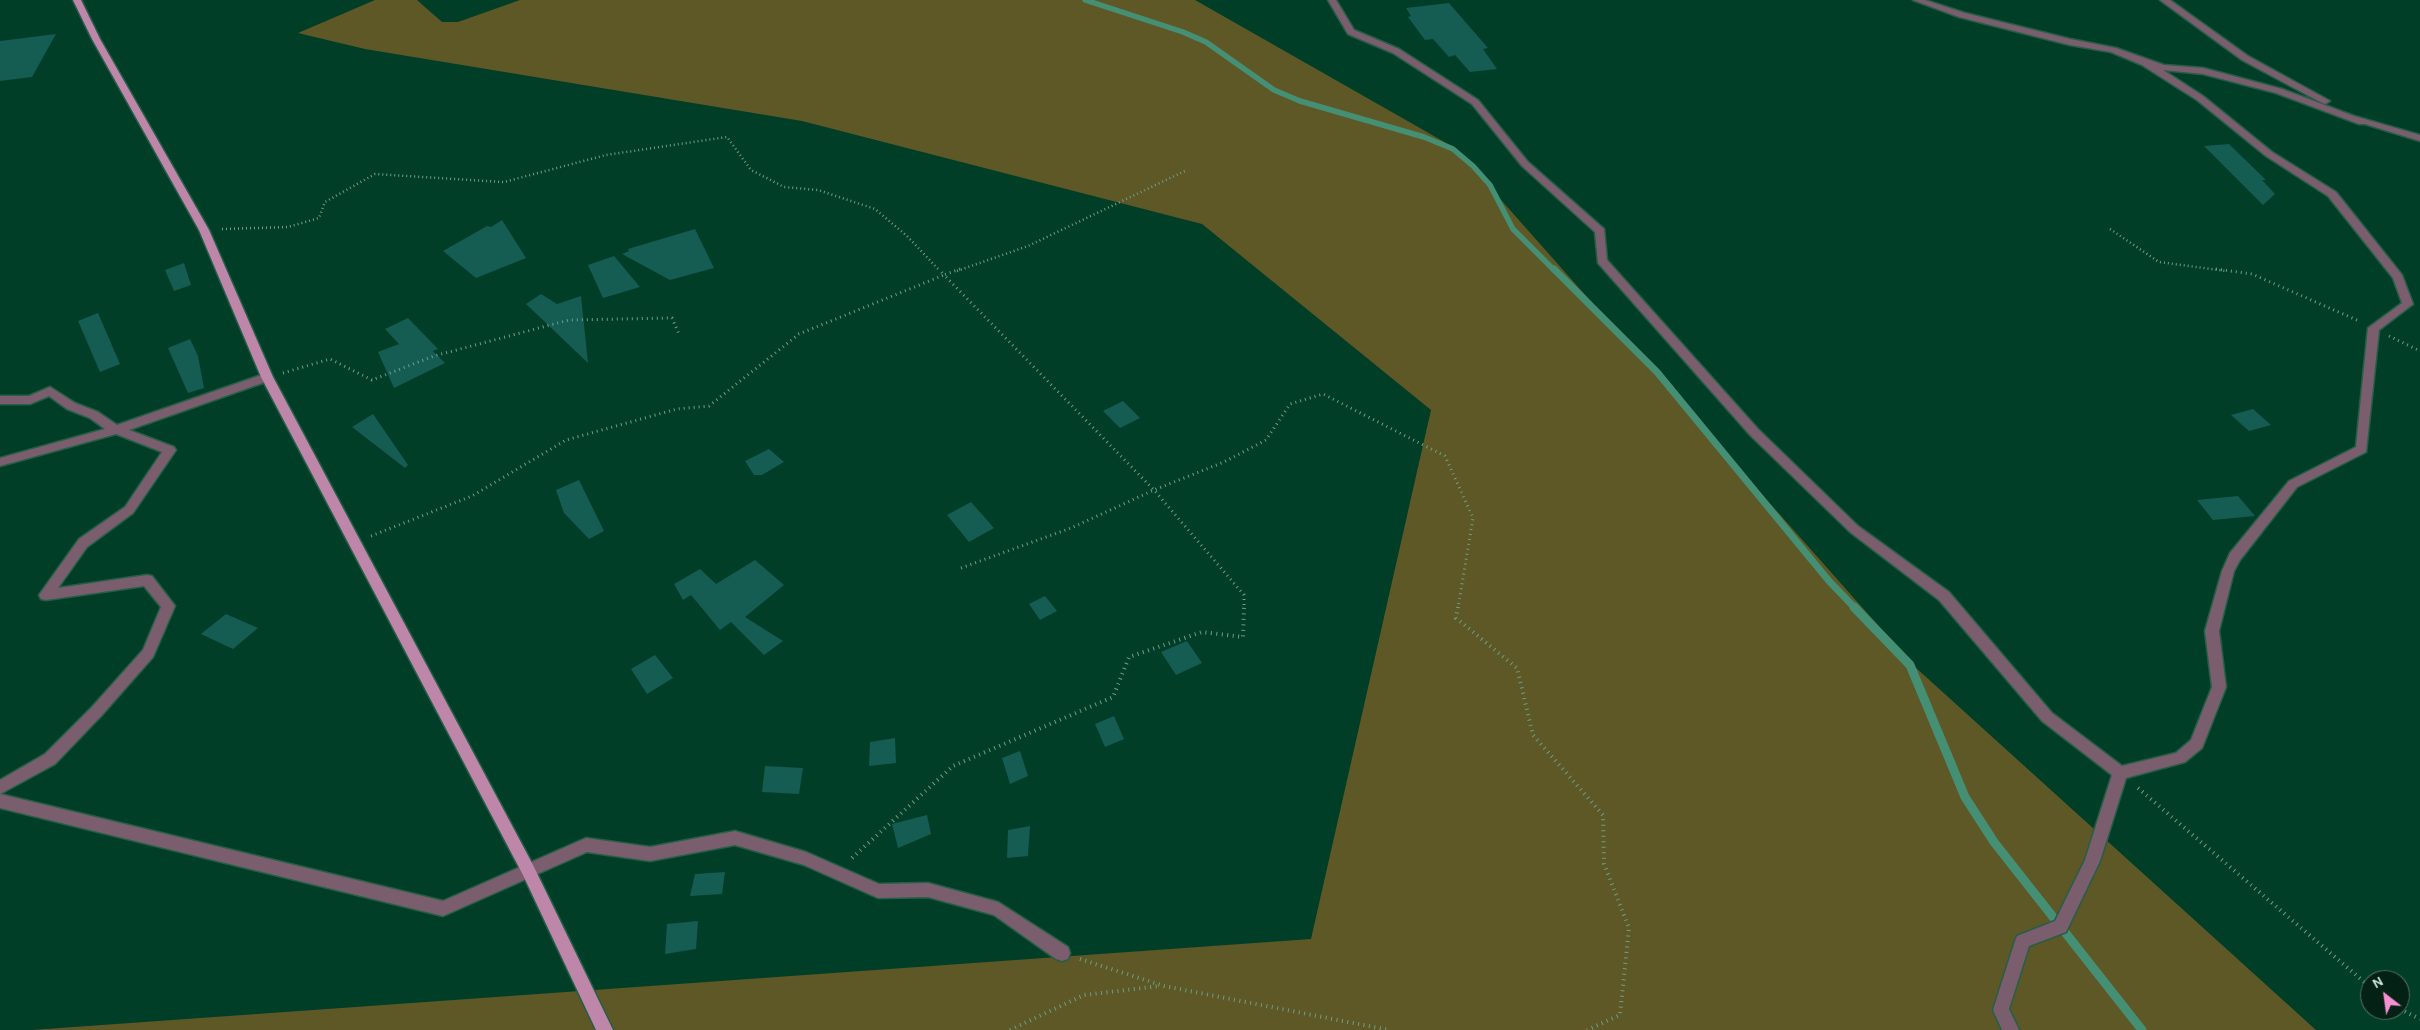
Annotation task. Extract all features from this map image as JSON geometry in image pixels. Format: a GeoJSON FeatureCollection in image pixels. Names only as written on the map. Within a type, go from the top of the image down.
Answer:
{"type":"FeatureCollection","features":[{"type":"Feature","properties":{"kind":"main road"},"geometry":{"type":"LineString","coordinates":[[77,0],[96,39],[204,230],[266,377],[528,870],[605,1030]]}},
{"type":"Feature","properties":{"kind":"street"},"geometry":{"type":"LineString","coordinates":[[1332,0],[1351,32],[1396,51],[1474,102],[1526,164],[1600,231],[1602,261],[1754,432],[1854,529],[1944,596],[2047,717],[2120,773]]}},
{"type":"Feature","properties":{"kind":"street"},"geometry":{"type":"LineString","coordinates":[[1917,0],[1962,15],[2070,42],[2113,50],[2144,63],[2164,68],[2213,73],[2279,91],[2362,122],[2420,138]]}},
{"type":"Feature","properties":{"kind":"street"},"geometry":{"type":"LineString","coordinates":[[2164,0],[2245,58],[2362,122]]}},
{"type":"Feature","properties":{"kind":"street"},"geometry":{"type":"LineString","coordinates":[[2120,773],[2180,758],[2197,744],[2218,687],[2212,631],[2228,571],[2235,557],[2293,484],[2362,450],[2374,328],[2408,304],[2398,276],[2332,194],[2269,154],[2200,98],[2144,63]]}},
{"type":"Feature","properties":{"kind":"street"},"geometry":{"type":"LineString","coordinates":[[0,462],[116,430],[266,377]]}},
{"type":"Feature","properties":{"kind":"street"},"geometry":{"type":"LineString","coordinates":[[0,400],[30,400],[50,391],[71,406],[94,415],[116,430],[170,450],[129,510],[83,544],[46,595],[148,580],[168,606],[148,653],[97,711],[50,759],[0,788]]}},
{"type":"Feature","properties":{"kind":"street"},"geometry":{"type":"LineString","coordinates":[[2011,1030],[2001,1010],[2023,941],[2060,927],[2092,861],[2120,773]]}},
{"type":"Feature","properties":{"kind":"street"},"geometry":{"type":"LineString","coordinates":[[0,801],[443,909],[586,845],[650,854],[735,838],[806,859],[878,891],[928,890],[998,909],[1062,953]]}},
{"type":"Feature","properties":{"kind":"path"},"geometry":{"type":"LineString","coordinates":[[204,230],[288,227],[319,218],[325,202],[376,174],[504,182],[606,155],[727,137],[750,170],[784,187],[818,190],[874,209],[907,236],[1154,490],[1244,595],[1243,636],[1202,632],[1129,657],[1113,697],[953,766],[837,872]]}},
{"type":"Feature","properties":{"kind":"path"},"geometry":{"type":"LineString","coordinates":[[355,543],[472,496],[566,440],[677,408],[709,406],[799,334],[944,275],[1028,246],[1187,170]]}},
{"type":"Feature","properties":{"kind":"path"},"geometry":{"type":"LineString","coordinates":[[2110,229],[2159,262],[2252,274],[2374,328],[2420,351]]}},
{"type":"Feature","properties":{"kind":"path"},"geometry":{"type":"LineString","coordinates":[[266,377],[330,359],[372,380],[434,356],[569,320],[672,318],[679,334]]}},
{"type":"Feature","properties":{"kind":"path"},"geometry":{"type":"LineString","coordinates":[[961,568],[1071,528],[1154,490],[1224,462],[1266,440],[1290,404],[1323,394],[1445,456],[1473,518],[1456,618],[1517,668],[1533,735],[1603,815],[1604,864],[1629,928],[1620,1015],[1587,1030]]}},
{"type":"Feature","properties":{"kind":"path"},"geometry":{"type":"LineString","coordinates":[[2120,773],[2360,979]]}},
{"type":"Feature","properties":{"kind":"path"},"geometry":{"type":"LineString","coordinates":[[1062,953],[1164,986],[1389,1030]]}},
{"type":"Feature","properties":{"kind":"path"},"geometry":{"type":"LineString","coordinates":[[1010,1030],[1084,996],[1164,986]]}},
{"type":"Feature","properties":{"kind":"shaded area"},"geometry":{"type":"Polygon","coordinates":[[[375,0],[417,0],[442,22],[458,22],[520,0],[1195,0],[1455,148],[1915,667],[2316,1030],[32,1030],[1311,939],[1431,410],[1202,224],[802,121],[365,49],[298,33],[375,0]]]}},
{"type":"Feature","properties":{"kind":"building"},"geometry":{"type":"Polygon","coordinates":[[[1449,3],[1488,48],[1483,49],[1497,69],[1470,72],[1455,55],[1449,57],[1433,39],[1425,40],[1408,17],[1411,16],[1406,8],[1449,3]]]}},
{"type":"Feature","properties":{"kind":"building"},"geometry":{"type":"Polygon","coordinates":[[[56,34],[32,77],[0,81],[0,41],[56,34]]]}},
{"type":"Feature","properties":{"kind":"building"},"geometry":{"type":"Polygon","coordinates":[[[2229,144],[2266,180],[2262,180],[2275,194],[2263,205],[2204,146],[2229,144]]]}},
{"type":"Feature","properties":{"kind":"building"},"geometry":{"type":"Polygon","coordinates":[[[502,220],[526,258],[476,278],[443,251],[487,226],[491,227],[502,220]]]}},
{"type":"Feature","properties":{"kind":"building"},"geometry":{"type":"Polygon","coordinates":[[[695,229],[714,268],[670,280],[622,254],[629,251],[628,249],[695,229]]]}},
{"type":"Feature","properties":{"kind":"building"},"geometry":{"type":"Polygon","coordinates":[[[614,256],[640,287],[603,298],[588,265],[614,256]]]}},
{"type":"Feature","properties":{"kind":"building"},"geometry":{"type":"Polygon","coordinates":[[[184,263],[191,285],[174,291],[165,270],[184,263]]]}},
{"type":"Feature","properties":{"kind":"building"},"geometry":{"type":"Polygon","coordinates":[[[541,294],[557,304],[581,296],[588,363],[526,304],[541,294]]]}},
{"type":"Feature","properties":{"kind":"building"},"geometry":{"type":"Polygon","coordinates":[[[98,313],[120,364],[100,372],[78,321],[98,313]]]}},
{"type":"Feature","properties":{"kind":"building"},"geometry":{"type":"Polygon","coordinates":[[[408,318],[438,349],[433,351],[445,363],[394,388],[378,352],[399,344],[385,329],[408,318]]]}},
{"type":"Feature","properties":{"kind":"building"},"geometry":{"type":"Polygon","coordinates":[[[190,339],[198,356],[204,388],[188,393],[168,348],[190,339]]]}},
{"type":"Feature","properties":{"kind":"building"},"geometry":{"type":"Polygon","coordinates":[[[1123,401],[1140,418],[1120,428],[1103,411],[1123,401]]]}},
{"type":"Feature","properties":{"kind":"building"},"geometry":{"type":"Polygon","coordinates":[[[2253,409],[2271,425],[2249,431],[2231,415],[2253,409]]]}},
{"type":"Feature","properties":{"kind":"building"},"geometry":{"type":"Polygon","coordinates":[[[373,414],[408,465],[405,468],[352,427],[373,414]]]}},
{"type":"Feature","properties":{"kind":"building"},"geometry":{"type":"Polygon","coordinates":[[[769,449],[784,462],[762,475],[754,475],[745,461],[769,449]]]}},
{"type":"Feature","properties":{"kind":"building"},"geometry":{"type":"Polygon","coordinates":[[[579,480],[604,531],[589,539],[564,513],[556,490],[579,480]]]}},
{"type":"Feature","properties":{"kind":"building"},"geometry":{"type":"Polygon","coordinates":[[[2238,496],[2255,516],[2213,520],[2197,500],[2238,496]]]}},
{"type":"Feature","properties":{"kind":"building"},"geometry":{"type":"Polygon","coordinates":[[[971,502],[994,528],[969,542],[947,515],[971,502]]]}},
{"type":"Feature","properties":{"kind":"building"},"geometry":{"type":"Polygon","coordinates":[[[755,560],[784,585],[745,617],[783,641],[764,655],[731,622],[720,630],[691,595],[683,600],[674,584],[700,569],[716,584],[755,560]]]}},
{"type":"Feature","properties":{"kind":"building"},"geometry":{"type":"Polygon","coordinates":[[[1045,596],[1057,611],[1040,620],[1029,604],[1045,596]]]}},
{"type":"Feature","properties":{"kind":"building"},"geometry":{"type":"Polygon","coordinates":[[[226,614],[258,628],[233,649],[201,634],[226,614]]]}},
{"type":"Feature","properties":{"kind":"building"},"geometry":{"type":"Polygon","coordinates":[[[1187,641],[1202,663],[1176,675],[1161,652],[1187,641]]]}},
{"type":"Feature","properties":{"kind":"building"},"geometry":{"type":"Polygon","coordinates":[[[655,655],[673,678],[647,694],[631,669],[655,655]]]}},
{"type":"Feature","properties":{"kind":"building"},"geometry":{"type":"Polygon","coordinates":[[[1114,716],[1124,739],[1105,747],[1095,724],[1114,716]]]}},
{"type":"Feature","properties":{"kind":"building"},"geometry":{"type":"Polygon","coordinates":[[[895,738],[896,763],[869,766],[870,742],[895,738]]]}},
{"type":"Feature","properties":{"kind":"building"},"geometry":{"type":"Polygon","coordinates":[[[1020,751],[1028,776],[1010,784],[1002,758],[1020,751]]]}},
{"type":"Feature","properties":{"kind":"building"},"geometry":{"type":"Polygon","coordinates":[[[765,766],[803,768],[799,794],[762,792],[765,766]]]}},
{"type":"Feature","properties":{"kind":"building"},"geometry":{"type":"Polygon","coordinates":[[[927,815],[931,834],[898,848],[892,824],[927,815]]]}},
{"type":"Feature","properties":{"kind":"building"},"geometry":{"type":"Polygon","coordinates":[[[1030,826],[1028,856],[1007,858],[1008,830],[1030,826]]]}},
{"type":"Feature","properties":{"kind":"building"},"geometry":{"type":"Polygon","coordinates":[[[725,872],[722,894],[690,896],[695,874],[725,872]]]}},
{"type":"Feature","properties":{"kind":"building"},"geometry":{"type":"Polygon","coordinates":[[[698,921],[696,949],[665,954],[667,924],[698,921]]]}},
{"type":"Feature","properties":{"kind":"waterway"},"geometry":{"type":"LineString","coordinates":[[1085,0],[1183,32],[1206,42],[1274,90],[1300,101],[1424,137],[1453,149],[1473,166],[1490,185],[1513,229],[1555,271]]}},
{"type":"Feature","properties":{"kind":"waterway"},"geometry":{"type":"LineString","coordinates":[[1554,269],[1657,372],[1829,581],[1855,608]]}},
{"type":"Feature","properties":{"kind":"waterway"},"geometry":{"type":"LineString","coordinates":[[1854,607],[1910,665],[1965,797],[1994,842],[2142,1030]]}}]}
